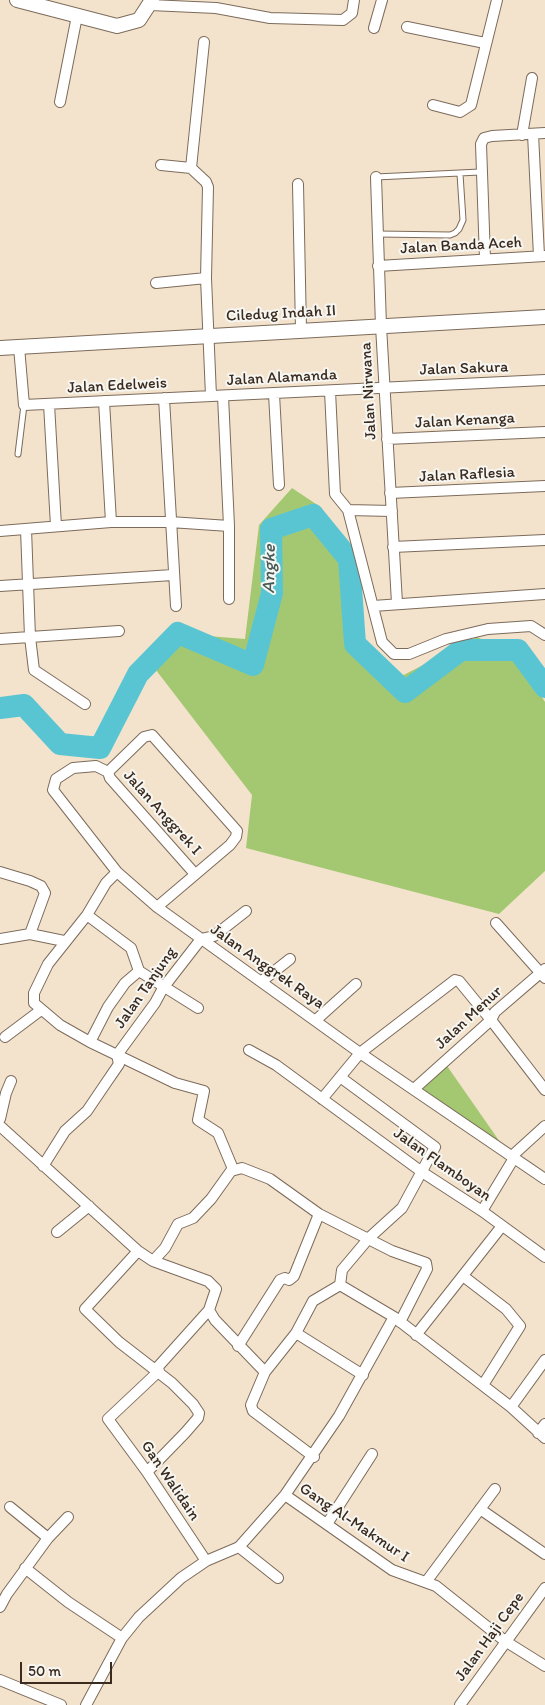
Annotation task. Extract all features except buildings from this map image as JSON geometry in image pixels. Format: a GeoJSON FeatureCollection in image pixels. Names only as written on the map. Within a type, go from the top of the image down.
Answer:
{"type":"FeatureCollection","features":[{"type":"Feature","properties":{"kind":"street"},"geometry":{"type":"LineString","coordinates":[[17,0],[51,4],[77,16],[117,26],[139,20],[151,2],[216,8],[270,18],[343,20],[352,13],[354,0]]}},
{"type":"Feature","properties":{"kind":"street"},"geometry":{"type":"LineString","coordinates":[[374,28],[382,0]]}},
{"type":"Feature","properties":{"kind":"street"},"geometry":{"type":"LineString","coordinates":[[433,105],[460,112],[471,105],[497,0]]}},
{"type":"Feature","properties":{"kind":"street"},"geometry":{"type":"LineString","coordinates":[[60,102],[77,16]]}},
{"type":"Feature","properties":{"kind":"street"},"geometry":{"type":"LineString","coordinates":[[407,27],[485,43]]}},
{"type":"Feature","properties":{"kind":"street"},"geometry":{"type":"LineString","coordinates":[[190,168],[204,42]]}},
{"type":"Feature","properties":{"kind":"street"},"geometry":{"type":"LineString","coordinates":[[532,78],[527,135],[542,256]]}},
{"type":"Feature","properties":{"kind":"street"},"geometry":{"type":"LineString","coordinates":[[485,259],[480,172],[481,144],[484,138],[492,136],[545,134]]}},
{"type":"Feature","properties":{"kind":"street"},"geometry":{"type":"LineString","coordinates":[[162,165],[190,168],[202,177],[208,187],[206,278],[211,396]]}},
{"type":"Feature","properties":{"kind":"street","name":"Jalan Nirwana"},"geometry":{"type":"LineString","coordinates":[[376,177],[378,266],[397,603]]}},
{"type":"Feature","properties":{"kind":"street"},"geometry":{"type":"LineString","coordinates":[[298,184],[301,330]]}},
{"type":"Feature","properties":{"kind":"street","name":"Jalan Banda Aceh"},"geometry":{"type":"LineString","coordinates":[[378,266],[542,256]]}},
{"type":"Feature","properties":{"kind":"street"},"geometry":{"type":"LineString","coordinates":[[156,282],[206,278]]}},
{"type":"Feature","properties":{"kind":"street","name":"Ciledug Indah II"},"geometry":{"type":"LineString","coordinates":[[0,348],[545,317]]}},
{"type":"Feature","properties":{"kind":"street"},"geometry":{"type":"LineString","coordinates":[[19,347],[24,405]]}},
{"type":"Feature","properties":{"kind":"street","name":"Jalan Sakura"},"geometry":{"type":"LineString","coordinates":[[385,387],[545,380]]}},
{"type":"Feature","properties":{"kind":"street","name":"Jalan Alamanda"},"geometry":{"type":"LineString","coordinates":[[211,396],[385,387]]}},
{"type":"Feature","properties":{"kind":"street"},"geometry":{"type":"LineString","coordinates":[[330,391],[335,494],[348,510],[382,642],[394,654],[402,656],[446,639],[488,629],[532,626],[545,635]]}},
{"type":"Feature","properties":{"kind":"street"},"geometry":{"type":"LineString","coordinates":[[274,394],[279,485]]}},
{"type":"Feature","properties":{"kind":"street","name":"Jalan Edelweis"},"geometry":{"type":"LineString","coordinates":[[24,405],[211,396]]}},
{"type":"Feature","properties":{"kind":"street"},"geometry":{"type":"LineString","coordinates":[[223,396],[229,526],[229,599]]}},
{"type":"Feature","properties":{"kind":"street"},"geometry":{"type":"LineString","coordinates":[[164,398],[176,606]]}},
{"type":"Feature","properties":{"kind":"street"},"geometry":{"type":"LineString","coordinates":[[104,401],[111,522]]}},
{"type":"Feature","properties":{"kind":"street"},"geometry":{"type":"LineString","coordinates":[[49,404],[56,526]]}},
{"type":"Feature","properties":{"kind":"street","name":"Jalan Kenanga"},"geometry":{"type":"LineString","coordinates":[[387,440],[545,432]]}},
{"type":"Feature","properties":{"kind":"street","name":"Jalan Raflesia"},"geometry":{"type":"LineString","coordinates":[[390,494],[545,486]]}},
{"type":"Feature","properties":{"kind":"street"},"geometry":{"type":"LineString","coordinates":[[348,510],[392,511]]}},
{"type":"Feature","properties":{"kind":"street"},"geometry":{"type":"LineString","coordinates":[[0,531],[111,522],[170,522],[229,526]]}},
{"type":"Feature","properties":{"kind":"street"},"geometry":{"type":"LineString","coordinates":[[26,529],[30,637],[35,672],[85,704]]}},
{"type":"Feature","properties":{"kind":"street"},"geometry":{"type":"LineString","coordinates":[[393,548],[545,540]]}},
{"type":"Feature","properties":{"kind":"street"},"geometry":{"type":"LineString","coordinates":[[0,586],[174,575]]}},
{"type":"Feature","properties":{"kind":"street"},"geometry":{"type":"LineString","coordinates":[[373,606],[545,594]]}},
{"type":"Feature","properties":{"kind":"street"},"geometry":{"type":"LineString","coordinates":[[0,639],[119,631]]}},
{"type":"Feature","properties":{"kind":"street"},"geometry":{"type":"LineString","coordinates":[[108,772],[144,737],[152,735],[233,824],[238,833],[234,841],[157,907]]}},
{"type":"Feature","properties":{"kind":"street","name":"Jalan Anggrek Raya"},"geometry":{"type":"LineString","coordinates":[[108,772],[96,766],[73,768],[56,779],[53,790],[117,872],[157,907],[201,939],[360,1053],[545,1179]]}},
{"type":"Feature","properties":{"kind":"street","name":"Jalan Anggrek I"},"geometry":{"type":"LineString","coordinates":[[108,772],[110,778],[195,874]]}},
{"type":"Feature","properties":{"kind":"street"},"geometry":{"type":"LineString","coordinates":[[0,872],[36,883],[41,886],[45,894],[30,934]]}},
{"type":"Feature","properties":{"kind":"street"},"geometry":{"type":"LineString","coordinates":[[117,872],[106,883],[87,915],[64,941],[48,964],[34,993],[34,1003],[60,1026],[117,1056],[175,1083],[204,1091],[197,1118],[218,1133],[233,1169]]}},
{"type":"Feature","properties":{"kind":"street"},"geometry":{"type":"LineString","coordinates":[[201,939],[214,936],[246,911]]}},
{"type":"Feature","properties":{"kind":"street"},"geometry":{"type":"LineString","coordinates":[[87,915],[131,948],[139,971],[163,988],[198,1008]]}},
{"type":"Feature","properties":{"kind":"street"},"geometry":{"type":"LineString","coordinates":[[496,923],[544,973]]}},
{"type":"Feature","properties":{"kind":"street"},"geometry":{"type":"LineString","coordinates":[[0,939],[30,934],[64,941]]}},
{"type":"Feature","properties":{"kind":"street","name":"Jalan Tanjung"},"geometry":{"type":"LineString","coordinates":[[43,1166],[65,1131],[87,1111],[119,1064],[117,1056],[156,1003],[163,988],[201,939]]}},
{"type":"Feature","properties":{"kind":"street"},"geometry":{"type":"LineString","coordinates":[[262,981],[290,960]]}},
{"type":"Feature","properties":{"kind":"street"},"geometry":{"type":"LineString","coordinates":[[90,1042],[119,991],[139,971]]}},
{"type":"Feature","properties":{"kind":"street","name":"Jalan Menur"},"geometry":{"type":"LineString","coordinates":[[414,1089],[491,1020],[495,1012],[544,973]]}},
{"type":"Feature","properties":{"kind":"street"},"geometry":{"type":"LineString","coordinates":[[322,1098],[360,1053],[454,980],[458,981],[491,1020],[545,1090]]}},
{"type":"Feature","properties":{"kind":"street"},"geometry":{"type":"LineString","coordinates":[[316,1020],[356,984]]}},
{"type":"Feature","properties":{"kind":"street"},"geometry":{"type":"LineString","coordinates":[[5,1037],[41,1010]]}},
{"type":"Feature","properties":{"kind":"street","name":"Jalan Flamboyan"},"geometry":{"type":"LineString","coordinates":[[250,1050],[276,1065],[422,1172],[482,1211],[545,1256]]}},
{"type":"Feature","properties":{"kind":"street"},"geometry":{"type":"LineString","coordinates":[[340,1077],[435,1147],[402,1208],[369,1238],[342,1270],[340,1285]]}},
{"type":"Feature","properties":{"kind":"street"},"geometry":{"type":"LineString","coordinates":[[0,1119],[11,1081]]}},
{"type":"Feature","properties":{"kind":"street"},"geometry":{"type":"LineString","coordinates":[[0,1126],[43,1166],[56,1174],[138,1251],[153,1262],[213,1285],[216,1288],[208,1310],[158,1370]]}},
{"type":"Feature","properties":{"kind":"street"},"geometry":{"type":"LineString","coordinates":[[482,1211],[513,1157],[545,1126]]}},
{"type":"Feature","properties":{"kind":"street"},"geometry":{"type":"LineString","coordinates":[[86,1705],[122,1638],[139,1617],[181,1578],[206,1561],[239,1547],[285,1495],[314,1456],[428,1266],[426,1263],[392,1252],[369,1238],[319,1214],[270,1180],[242,1168],[233,1169],[211,1199],[193,1218],[178,1224],[165,1248],[153,1262]]}},
{"type":"Feature","properties":{"kind":"street"},"geometry":{"type":"LineString","coordinates":[[57,1232],[89,1206]]}},
{"type":"Feature","properties":{"kind":"street"},"geometry":{"type":"LineString","coordinates":[[238,1346],[280,1280],[285,1278],[289,1280],[294,1276],[319,1214]]}},
{"type":"Feature","properties":{"kind":"street"},"geometry":{"type":"LineString","coordinates":[[416,1335],[502,1226]]}},
{"type":"Feature","properties":{"kind":"street"},"geometry":{"type":"LineString","coordinates":[[138,1251],[85,1309],[119,1342],[158,1370],[193,1404],[199,1416],[147,1472]]}},
{"type":"Feature","properties":{"kind":"street"},"geometry":{"type":"LineString","coordinates":[[463,1276],[506,1309],[520,1326],[483,1385]]}},
{"type":"Feature","properties":{"kind":"street"},"geometry":{"type":"LineString","coordinates":[[340,1285],[397,1319],[511,1407],[542,1435],[545,1424]]}},
{"type":"Feature","properties":{"kind":"street"},"geometry":{"type":"LineString","coordinates":[[314,1456],[251,1408],[265,1372],[296,1333],[313,1300],[340,1285]]}},
{"type":"Feature","properties":{"kind":"street"},"geometry":{"type":"LineString","coordinates":[[208,1310],[238,1346],[265,1372]]}},
{"type":"Feature","properties":{"kind":"street"},"geometry":{"type":"LineString","coordinates":[[296,1333],[363,1375]]}},
{"type":"Feature","properties":{"kind":"street"},"geometry":{"type":"LineString","coordinates":[[511,1407],[545,1360]]}},
{"type":"Feature","properties":{"kind":"street","name":"Gan Walidain"},"geometry":{"type":"LineString","coordinates":[[158,1370],[108,1419],[147,1472],[206,1561]]}},
{"type":"Feature","properties":{"kind":"street"},"geometry":{"type":"LineString","coordinates":[[327,1524],[372,1454]]}},
{"type":"Feature","properties":{"kind":"street"},"geometry":{"type":"LineString","coordinates":[[426,1582],[495,1489]]}},
{"type":"Feature","properties":{"kind":"street","name":"Gang Al-Makmur I"},"geometry":{"type":"LineString","coordinates":[[285,1495],[392,1570],[436,1586],[505,1641],[545,1666]]}},
{"type":"Feature","properties":{"kind":"street"},"geometry":{"type":"LineString","coordinates":[[10,1507],[48,1538]]}},
{"type":"Feature","properties":{"kind":"street"},"geometry":{"type":"LineString","coordinates":[[480,1509],[545,1554]]}},
{"type":"Feature","properties":{"kind":"street"},"geometry":{"type":"LineString","coordinates":[[0,1607],[25,1568],[48,1538],[68,1517]]}},
{"type":"Feature","properties":{"kind":"street"},"geometry":{"type":"LineString","coordinates":[[239,1547],[278,1578]]}},
{"type":"Feature","properties":{"kind":"street"},"geometry":{"type":"LineString","coordinates":[[25,1568],[68,1602],[122,1638]]}},
{"type":"Feature","properties":{"kind":"street","name":"Jalan Haji Cepe"},"geometry":{"type":"LineString","coordinates":[[460,1705],[545,1588]]}},
{"type":"Feature","properties":{"kind":"street"},"geometry":{"type":"LineString","coordinates":[[0,1680],[60,1705]]}},
{"type":"Feature","properties":{"kind":"lane"},"geometry":{"type":"LineString","coordinates":[[376,177],[480,172]]}},
{"type":"Feature","properties":{"kind":"lane"},"geometry":{"type":"LineString","coordinates":[[377,234],[450,235],[455,233],[463,220],[460,174]]}},
{"type":"Feature","properties":{"kind":"lane"},"geometry":{"type":"LineString","coordinates":[[18,454],[24,405]]}},
{"type":"Feature","properties":{"kind":"green space"},"geometry":{"type":"Polygon","coordinates":[[[292,488],[322,508],[346,587],[357,649],[396,679],[477,637],[517,656],[545,702],[545,871],[499,914],[246,848],[252,795],[149,661],[171,633],[245,639],[259,525],[292,488]]]}},
{"type":"Feature","properties":{"kind":"green space"},"geometry":{"type":"Polygon","coordinates":[[[445,1063],[507,1152],[416,1088],[445,1063]]]}},
{"type":"Feature","properties":{"kind":"waterway","name":"Angke"},"geometry":{"type":"LineString","coordinates":[[0,708],[24,705],[60,744],[100,748],[138,674],[178,633],[253,665],[272,593],[271,529],[313,515],[349,559],[355,644],[405,692],[461,650],[518,650],[545,687]]}}]}
